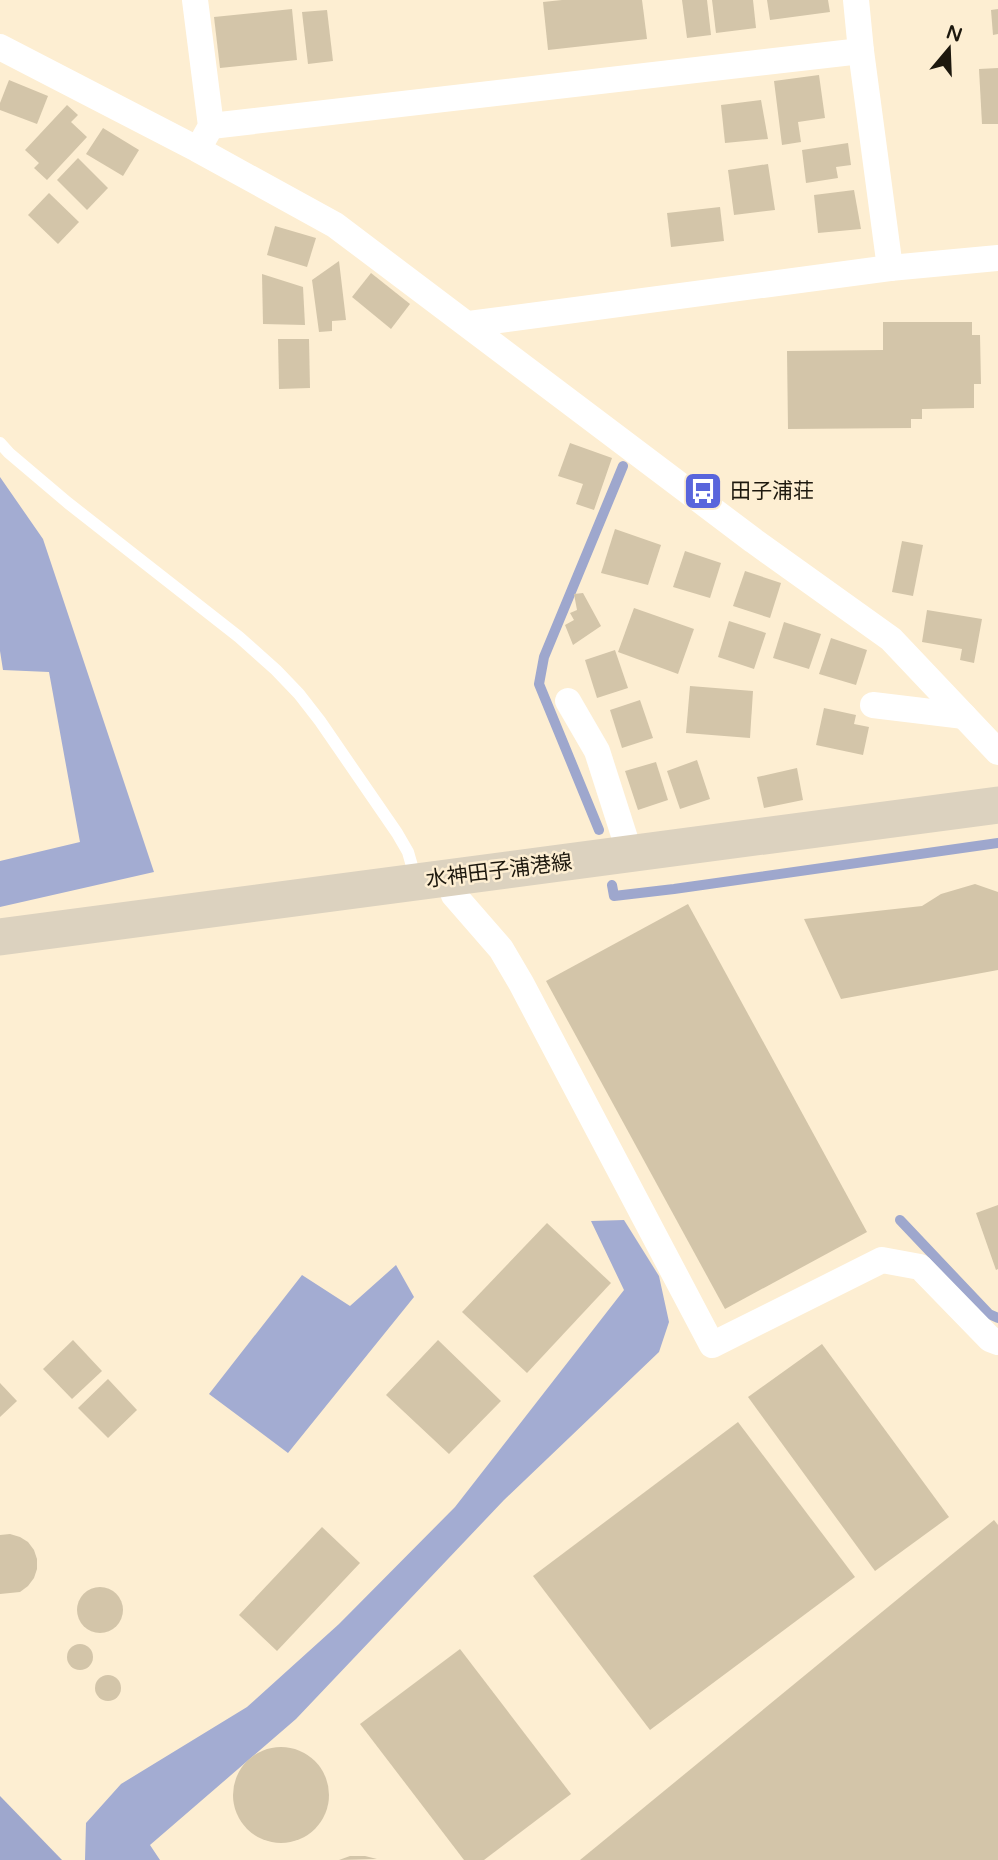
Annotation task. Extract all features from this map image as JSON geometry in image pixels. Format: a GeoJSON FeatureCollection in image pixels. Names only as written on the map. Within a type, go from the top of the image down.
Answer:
{"type":"FeatureCollection","features":[{"type":"Feature","properties":{"kind":"main road","name":"水神田子浦港線"},"geometry":{"type":"LineString","coordinates":[[0,937],[998,804]]}},
{"type":"Feature","properties":{"kind":"street"},"geometry":{"type":"LineString","coordinates":[[195,0],[211,126],[197,149]]}},
{"type":"Feature","properties":{"kind":"street"},"geometry":{"type":"LineString","coordinates":[[856,0],[890,268]]}},
{"type":"Feature","properties":{"kind":"street"},"geometry":{"type":"LineString","coordinates":[[0,47],[197,149],[335,225],[754,541],[891,639],[998,752]]}},
{"type":"Feature","properties":{"kind":"street"},"geometry":{"type":"LineString","coordinates":[[211,126],[861,51]]}},
{"type":"Feature","properties":{"kind":"street"},"geometry":{"type":"LineString","coordinates":[[468,324],[890,268],[998,258]]}},
{"type":"Feature","properties":{"kind":"street"},"geometry":{"type":"LineString","coordinates":[[568,701],[597,751],[631,855]]}},
{"type":"Feature","properties":{"kind":"street"},"geometry":{"type":"LineString","coordinates":[[873,705],[964,716]]}},
{"type":"Feature","properties":{"kind":"street"},"geometry":{"type":"LineString","coordinates":[[432,880],[454,895],[501,949],[521,982],[712,1345],[882,1260],[920,1267],[990,1339],[998,1342]]}},
{"type":"Feature","properties":{"kind":"lane"},"geometry":{"type":"LineString","coordinates":[[0,443],[68,503],[239,637],[276,670],[320,721],[408,852],[432,880]]}},
{"type":"Feature","properties":{"kind":"shaded area"},"geometry":{"type":"Polygon","coordinates":[[[0,477],[43,539],[154,872],[0,907],[0,861],[80,842],[49,672],[3,670],[0,651],[0,477]]]}},
{"type":"Feature","properties":{"kind":"shaded area"},"geometry":{"type":"Polygon","coordinates":[[[624,1220],[659,1276],[669,1322],[659,1352],[504,1500],[296,1719],[150,1845],[160,1860],[85,1860],[86,1823],[121,1784],[247,1707],[339,1624],[455,1507],[624,1290],[591,1221],[624,1220]]]}},
{"type":"Feature","properties":{"kind":"shaded area"},"geometry":{"type":"Polygon","coordinates":[[[396,1265],[414,1297],[288,1453],[209,1394],[302,1275],[350,1306],[396,1265]]]}},
{"type":"Feature","properties":{"kind":"shaded area"},"geometry":{"type":"Polygon","coordinates":[[[0,1796],[62,1860],[0,1860],[0,1796]]]}},
{"type":"Feature","properties":{"kind":"building"},"geometry":{"type":"Polygon","coordinates":[[[642,0],[647,39],[548,50],[543,2],[642,0]]]}},
{"type":"Feature","properties":{"kind":"building"},"geometry":{"type":"Polygon","coordinates":[[[682,0],[707,0],[711,35],[687,38],[682,0]]]}},
{"type":"Feature","properties":{"kind":"building"},"geometry":{"type":"Polygon","coordinates":[[[712,0],[753,0],[756,28],[716,33],[712,0]]]}},
{"type":"Feature","properties":{"kind":"building"},"geometry":{"type":"Polygon","coordinates":[[[767,0],[828,0],[830,12],[770,20],[767,0]]]}},
{"type":"Feature","properties":{"kind":"building"},"geometry":{"type":"Polygon","coordinates":[[[292,9],[297,60],[220,68],[214,17],[292,9]]]}},
{"type":"Feature","properties":{"kind":"building"},"geometry":{"type":"Polygon","coordinates":[[[998,9],[998,34],[993,35],[991,10],[998,9]]]}},
{"type":"Feature","properties":{"kind":"building"},"geometry":{"type":"Polygon","coordinates":[[[327,10],[333,61],[308,64],[302,12],[327,10]]]}},
{"type":"Feature","properties":{"kind":"building"},"geometry":{"type":"Polygon","coordinates":[[[998,68],[998,124],[982,124],[979,69],[998,68]]]}},
{"type":"Feature","properties":{"kind":"building"},"geometry":{"type":"Polygon","coordinates":[[[819,75],[825,118],[798,122],[801,142],[782,145],[774,81],[819,75]]]}},
{"type":"Feature","properties":{"kind":"building"},"geometry":{"type":"Polygon","coordinates":[[[9,80],[48,96],[37,124],[0,110],[9,80]]]}},
{"type":"Feature","properties":{"kind":"building"},"geometry":{"type":"Polygon","coordinates":[[[761,100],[768,139],[725,143],[721,105],[761,100]]]}},
{"type":"Feature","properties":{"kind":"building"},"geometry":{"type":"Polygon","coordinates":[[[67,105],[78,115],[71,122],[87,137],[47,180],[34,168],[39,163],[25,150],[67,105]]]}},
{"type":"Feature","properties":{"kind":"building"},"geometry":{"type":"Polygon","coordinates":[[[103,128],[139,150],[123,176],[86,154],[103,128]]]}},
{"type":"Feature","properties":{"kind":"building"},"geometry":{"type":"Polygon","coordinates":[[[848,143],[851,165],[836,167],[838,178],[806,183],[802,150],[848,143]]]}},
{"type":"Feature","properties":{"kind":"building"},"geometry":{"type":"Polygon","coordinates":[[[78,158],[108,188],[87,210],[57,180],[78,158]]]}},
{"type":"Feature","properties":{"kind":"building"},"geometry":{"type":"Polygon","coordinates":[[[768,164],[775,210],[734,215],[728,170],[768,164]]]}},
{"type":"Feature","properties":{"kind":"building"},"geometry":{"type":"Polygon","coordinates":[[[854,190],[861,229],[818,233],[814,195],[854,190]]]}},
{"type":"Feature","properties":{"kind":"building"},"geometry":{"type":"Polygon","coordinates":[[[49,193],[79,222],[58,244],[28,215],[49,193]]]}},
{"type":"Feature","properties":{"kind":"building"},"geometry":{"type":"Polygon","coordinates":[[[720,207],[724,241],[671,247],[667,213],[720,207]]]}},
{"type":"Feature","properties":{"kind":"building"},"geometry":{"type":"Polygon","coordinates":[[[275,226],[316,238],[307,267],[267,255],[275,226]]]}},
{"type":"Feature","properties":{"kind":"building"},"geometry":{"type":"Polygon","coordinates":[[[339,261],[346,320],[332,321],[332,331],[319,332],[312,280],[339,261]]]}},
{"type":"Feature","properties":{"kind":"building"},"geometry":{"type":"Polygon","coordinates":[[[371,273],[410,304],[391,329],[352,297],[371,273]]]}},
{"type":"Feature","properties":{"kind":"building"},"geometry":{"type":"Polygon","coordinates":[[[262,274],[303,287],[305,325],[263,324],[262,274]]]}},
{"type":"Feature","properties":{"kind":"building"},"geometry":{"type":"Polygon","coordinates":[[[883,322],[972,322],[972,335],[980,335],[981,384],[974,384],[974,408],[922,409],[922,419],[911,419],[911,428],[788,429],[787,351],[883,350],[883,322]]]}},
{"type":"Feature","properties":{"kind":"building"},"geometry":{"type":"Polygon","coordinates":[[[278,339],[309,339],[310,388],[279,389],[278,339]]]}},
{"type":"Feature","properties":{"kind":"building"},"geometry":{"type":"Polygon","coordinates":[[[570,443],[612,458],[594,510],[576,504],[583,484],[558,476],[570,443]]]}},
{"type":"Feature","properties":{"kind":"building"},"geometry":{"type":"Polygon","coordinates":[[[615,529],[661,545],[648,585],[601,573],[615,529]]]}},
{"type":"Feature","properties":{"kind":"building"},"geometry":{"type":"Polygon","coordinates":[[[902,541],[923,545],[913,596],[892,592],[902,541]]]}},
{"type":"Feature","properties":{"kind":"building"},"geometry":{"type":"Polygon","coordinates":[[[685,551],[721,563],[710,598],[673,587],[685,551]]]}},
{"type":"Feature","properties":{"kind":"building"},"geometry":{"type":"Polygon","coordinates":[[[745,571],[781,583],[770,618],[733,606],[745,571]]]}},
{"type":"Feature","properties":{"kind":"building"},"geometry":{"type":"Polygon","coordinates":[[[583,593],[601,626],[573,645],[565,625],[574,620],[570,613],[577,610],[574,594],[583,593]]]}},
{"type":"Feature","properties":{"kind":"building"},"geometry":{"type":"Polygon","coordinates":[[[634,608],[694,629],[678,674],[618,652],[634,608]]]}},
{"type":"Feature","properties":{"kind":"building"},"geometry":{"type":"Polygon","coordinates":[[[927,610],[982,619],[974,663],[960,660],[962,649],[922,642],[927,610]]]}},
{"type":"Feature","properties":{"kind":"building"},"geometry":{"type":"Polygon","coordinates":[[[729,621],[766,633],[754,669],[718,657],[729,621]]]}},
{"type":"Feature","properties":{"kind":"building"},"geometry":{"type":"Polygon","coordinates":[[[784,622],[821,634],[809,669],[773,658],[784,622]]]}},
{"type":"Feature","properties":{"kind":"building"},"geometry":{"type":"Polygon","coordinates":[[[831,638],[867,650],[856,685],[819,674],[831,638]]]}},
{"type":"Feature","properties":{"kind":"building"},"geometry":{"type":"Polygon","coordinates":[[[615,650],[628,688],[597,698],[585,660],[615,650]]]}},
{"type":"Feature","properties":{"kind":"building"},"geometry":{"type":"Polygon","coordinates":[[[690,686],[753,691],[750,738],[686,733],[690,686]]]}},
{"type":"Feature","properties":{"kind":"building"},"geometry":{"type":"Polygon","coordinates":[[[640,700],[653,738],[622,748],[610,710],[640,700]]]}},
{"type":"Feature","properties":{"kind":"building"},"geometry":{"type":"Polygon","coordinates":[[[824,708],[856,715],[854,724],[869,727],[863,755],[816,745],[824,708]]]}},
{"type":"Feature","properties":{"kind":"building"},"geometry":{"type":"Polygon","coordinates":[[[697,760],[710,799],[680,809],[667,771],[697,760]]]}},
{"type":"Feature","properties":{"kind":"building"},"geometry":{"type":"Polygon","coordinates":[[[656,762],[668,800],[638,810],[625,771],[656,762]]]}},
{"type":"Feature","properties":{"kind":"building"},"geometry":{"type":"Polygon","coordinates":[[[797,768],[803,800],[764,808],[757,777],[797,768]]]}},
{"type":"Feature","properties":{"kind":"building"},"geometry":{"type":"Polygon","coordinates":[[[975,884],[998,892],[998,970],[841,999],[804,919],[922,906],[941,894],[975,884]]]}},
{"type":"Feature","properties":{"kind":"building"},"geometry":{"type":"Polygon","coordinates":[[[688,904],[867,1232],[725,1309],[546,981],[688,904]]]}},
{"type":"Feature","properties":{"kind":"building"},"geometry":{"type":"Polygon","coordinates":[[[998,1205],[998,1269],[996,1270],[976,1213],[998,1205]]]}},
{"type":"Feature","properties":{"kind":"building"},"geometry":{"type":"Polygon","coordinates":[[[547,1223],[611,1283],[527,1373],[462,1312],[547,1223]]]}},
{"type":"Feature","properties":{"kind":"building"},"geometry":{"type":"Polygon","coordinates":[[[73,1340],[102,1371],[72,1399],[43,1369],[73,1340]]]}},
{"type":"Feature","properties":{"kind":"building"},"geometry":{"type":"Polygon","coordinates":[[[438,1340],[501,1401],[449,1454],[386,1395],[438,1340]]]}},
{"type":"Feature","properties":{"kind":"building"},"geometry":{"type":"Polygon","coordinates":[[[822,1344],[949,1517],[875,1571],[748,1397],[822,1344]]]}},
{"type":"Feature","properties":{"kind":"building"},"geometry":{"type":"Polygon","coordinates":[[[108,1379],[137,1410],[108,1438],[78,1408],[108,1379]]]}},
{"type":"Feature","properties":{"kind":"building"},"geometry":{"type":"Polygon","coordinates":[[[0,1383],[17,1401],[0,1417],[0,1383]]]}},
{"type":"Feature","properties":{"kind":"building"},"geometry":{"type":"Polygon","coordinates":[[[738,1422],[855,1577],[650,1730],[533,1576],[738,1422]]]}},
{"type":"Feature","properties":{"kind":"building"},"geometry":{"type":"Polygon","coordinates":[[[994,1520],[998,1525],[998,1860],[580,1860],[994,1520]]]}},
{"type":"Feature","properties":{"kind":"building"},"geometry":{"type":"Polygon","coordinates":[[[322,1527],[360,1563],[277,1651],[239,1615],[322,1527]]]}},
{"type":"Feature","properties":{"kind":"building"},"geometry":{"type":"Polygon","coordinates":[[[10,1534],[28,1542],[37,1559],[37,1569],[34,1578],[20,1592],[0,1594],[0,1535],[10,1534]]]}},
{"type":"Feature","properties":{"kind":"building"},"geometry":{"type":"Polygon","coordinates":[[[100,1587],[116,1594],[123,1610],[116,1626],[100,1633],[84,1626],[77,1610],[84,1594],[100,1587]]]}},
{"type":"Feature","properties":{"kind":"building"},"geometry":{"type":"Polygon","coordinates":[[[80,1644],[89,1648],[93,1657],[89,1666],[80,1670],[71,1666],[67,1657],[71,1648],[80,1644]]]}},
{"type":"Feature","properties":{"kind":"building"},"geometry":{"type":"Polygon","coordinates":[[[460,1649],[571,1794],[484,1860],[464,1860],[360,1724],[460,1649]]]}},
{"type":"Feature","properties":{"kind":"building"},"geometry":{"type":"Polygon","coordinates":[[[108,1675],[117,1679],[121,1688],[117,1697],[108,1701],[99,1697],[95,1688],[99,1679],[108,1675]]]}},
{"type":"Feature","properties":{"kind":"building"},"geometry":{"type":"Polygon","coordinates":[[[281,1747],[300,1750],[315,1761],[326,1776],[329,1795],[326,1814],[315,1829],[300,1840],[281,1843],[262,1840],[247,1829],[236,1814],[233,1795],[236,1776],[247,1761],[262,1750],[281,1747]]]}},
{"type":"Feature","properties":{"kind":"building"},"geometry":{"type":"Polygon","coordinates":[[[350,1856],[365,1856],[377,1859],[339,1860],[350,1856]]]}},
{"type":"Feature","properties":{"kind":"waterway"},"geometry":{"type":"LineString","coordinates":[[599,830],[539,684],[544,657],[623,466]]}},
{"type":"Feature","properties":{"kind":"waterway"},"geometry":{"type":"LineString","coordinates":[[612,885],[614,896],[998,843]]}},
{"type":"Feature","properties":{"kind":"waterway"},"geometry":{"type":"LineString","coordinates":[[900,1220],[989,1314],[998,1318]]}},
{"type":"Feature","properties":{"kind":"place","name":"田子浦荘"},"geometry":{"type":"Point","coordinates":[703,491]}}]}
